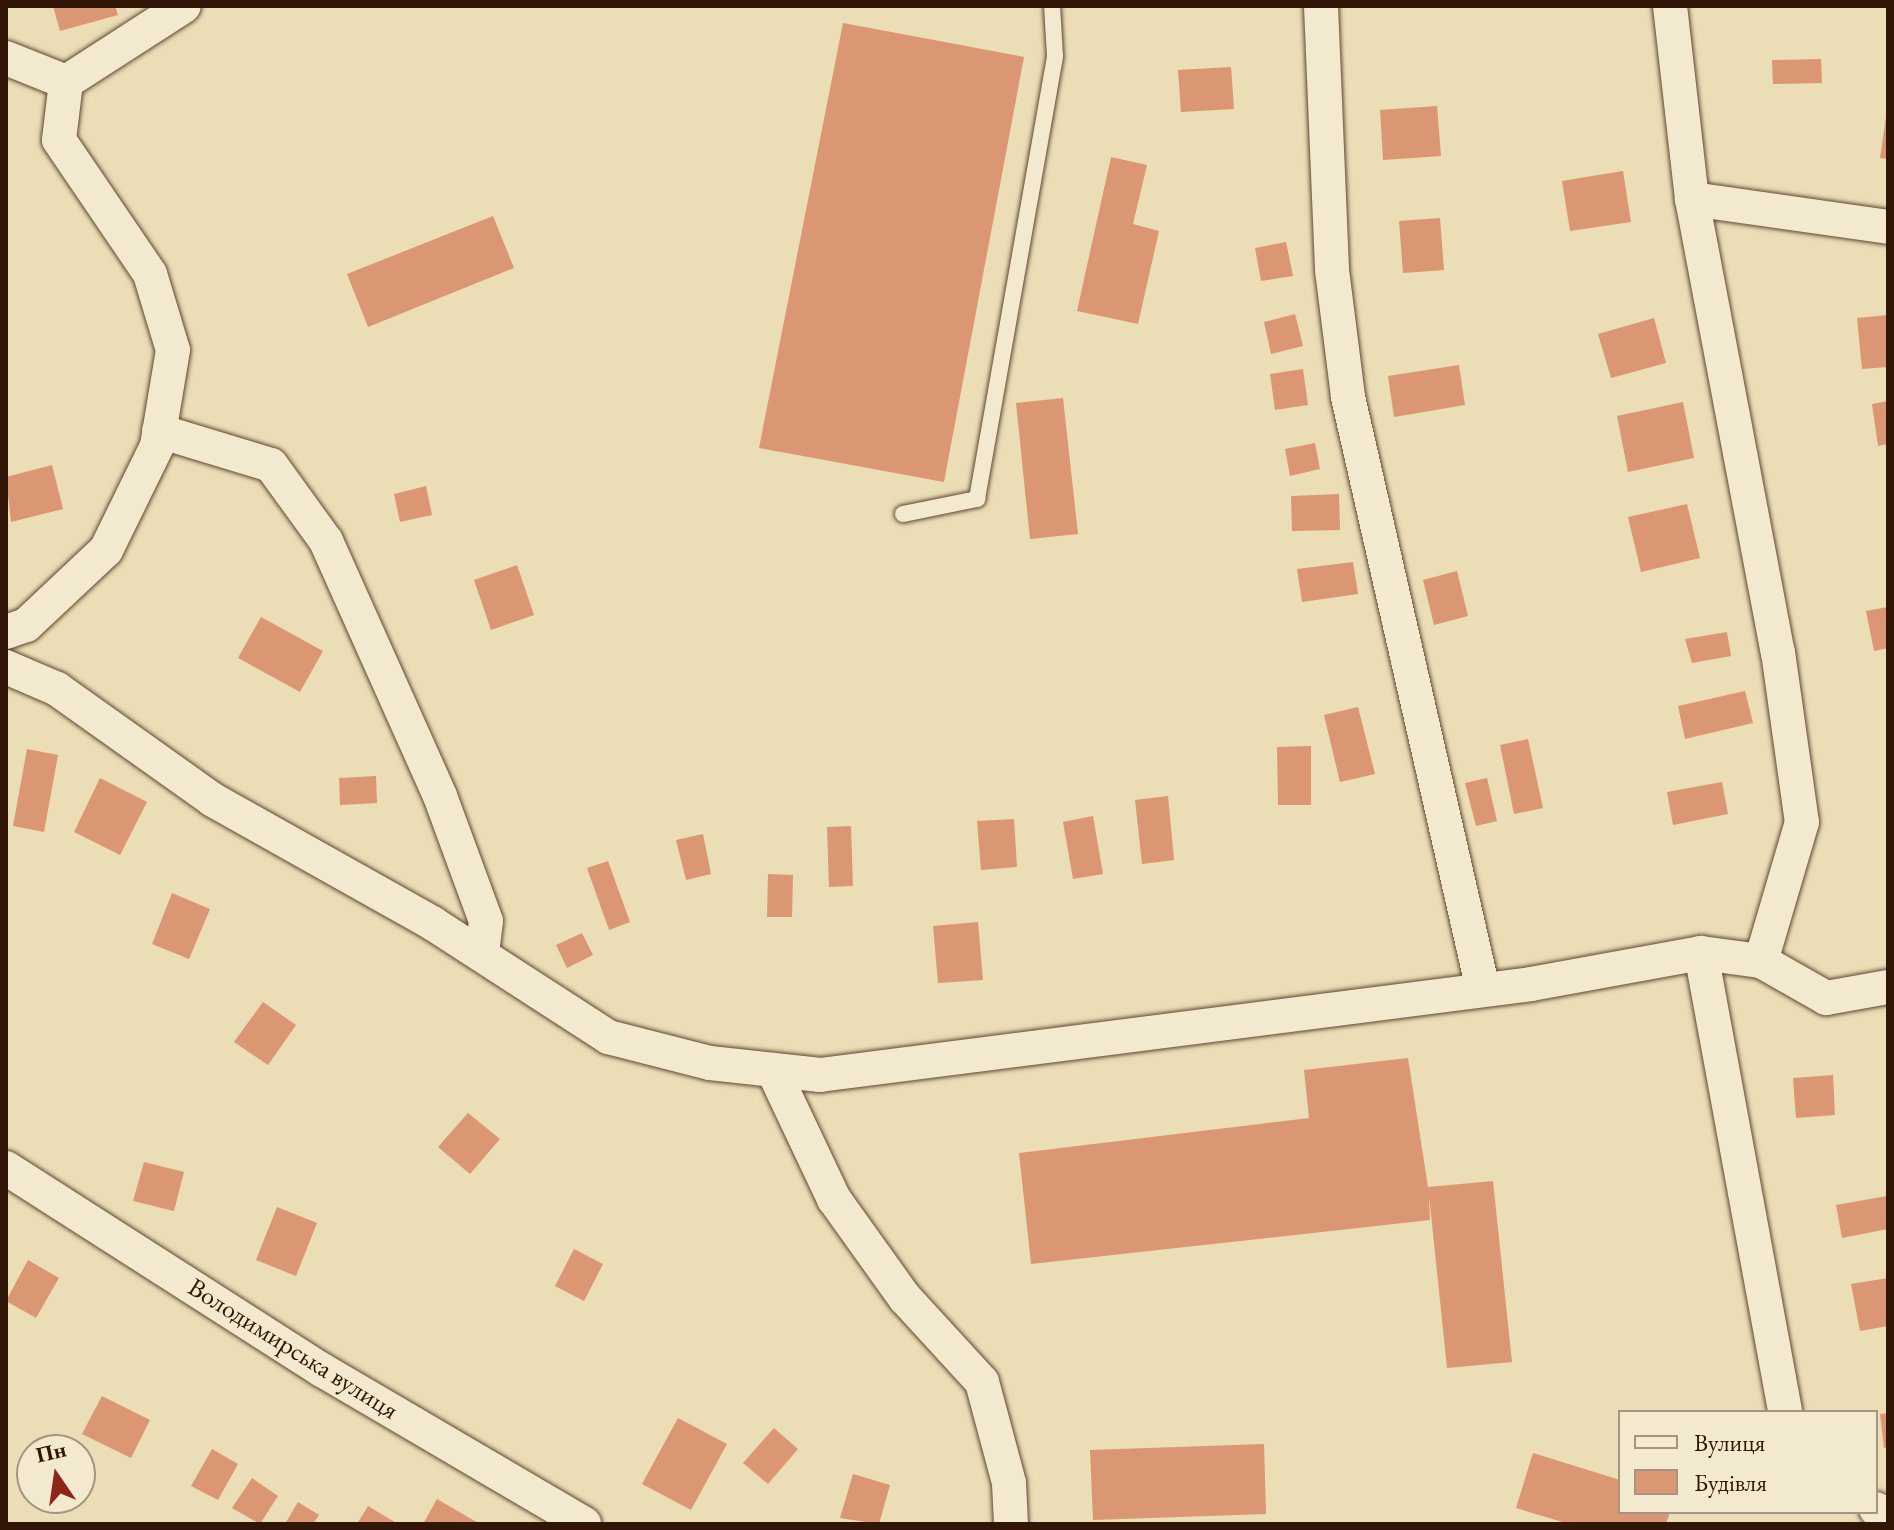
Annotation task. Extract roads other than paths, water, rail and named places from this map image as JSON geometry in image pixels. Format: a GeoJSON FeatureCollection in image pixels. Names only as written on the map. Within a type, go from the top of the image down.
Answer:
{"type":"FeatureCollection","features":[{"type":"Feature","properties":{"kind":"street"},"geometry":{"type":"LineString","coordinates":[[66,82],[184,6]]}},
{"type":"Feature","properties":{"kind":"street"},"geometry":{"type":"LineString","coordinates":[[1321,6],[1332,270],[1348,397],[1483,990]]}},
{"type":"Feature","properties":{"kind":"street"},"geometry":{"type":"LineString","coordinates":[[1670,6],[1692,199],[1778,652],[1802,822],[1761,961]]}},
{"type":"Feature","properties":{"kind":"street"},"geometry":{"type":"LineString","coordinates":[[6,58],[66,82]]}},
{"type":"Feature","properties":{"kind":"street"},"geometry":{"type":"LineString","coordinates":[[6,632],[26,625],[106,550],[133,506],[159,431],[173,350],[150,274],[59,140],[66,82]]}},
{"type":"Feature","properties":{"kind":"street"},"geometry":{"type":"LineString","coordinates":[[1692,199],[1888,227]]}},
{"type":"Feature","properties":{"kind":"street"},"geometry":{"type":"LineString","coordinates":[[159,431],[271,465],[326,541],[440,796],[486,921],[482,955]]}},
{"type":"Feature","properties":{"kind":"street"},"geometry":{"type":"LineString","coordinates":[[6,667],[57,689],[213,800],[482,955],[608,1037],[710,1063],[820,1075],[1483,990],[1701,953],[1761,961],[1826,998],[1888,987]]}},
{"type":"Feature","properties":{"kind":"street"},"geometry":{"type":"LineString","coordinates":[[1701,953],[1785,1410]]}},
{"type":"Feature","properties":{"kind":"street"},"geometry":{"type":"LineString","coordinates":[[773,1070],[834,1199],[905,1298],[982,1382],[1009,1483],[1011,1524]]}},
{"type":"Feature","properties":{"kind":"street","name":"Володимирська вулиця"},"geometry":{"type":"LineString","coordinates":[[6,1168],[322,1370],[584,1524]]}},
{"type":"Feature","properties":{"kind":"lane"},"geometry":{"type":"LineString","coordinates":[[903,514],[977,499],[1055,56],[1052,6]]}}]}
